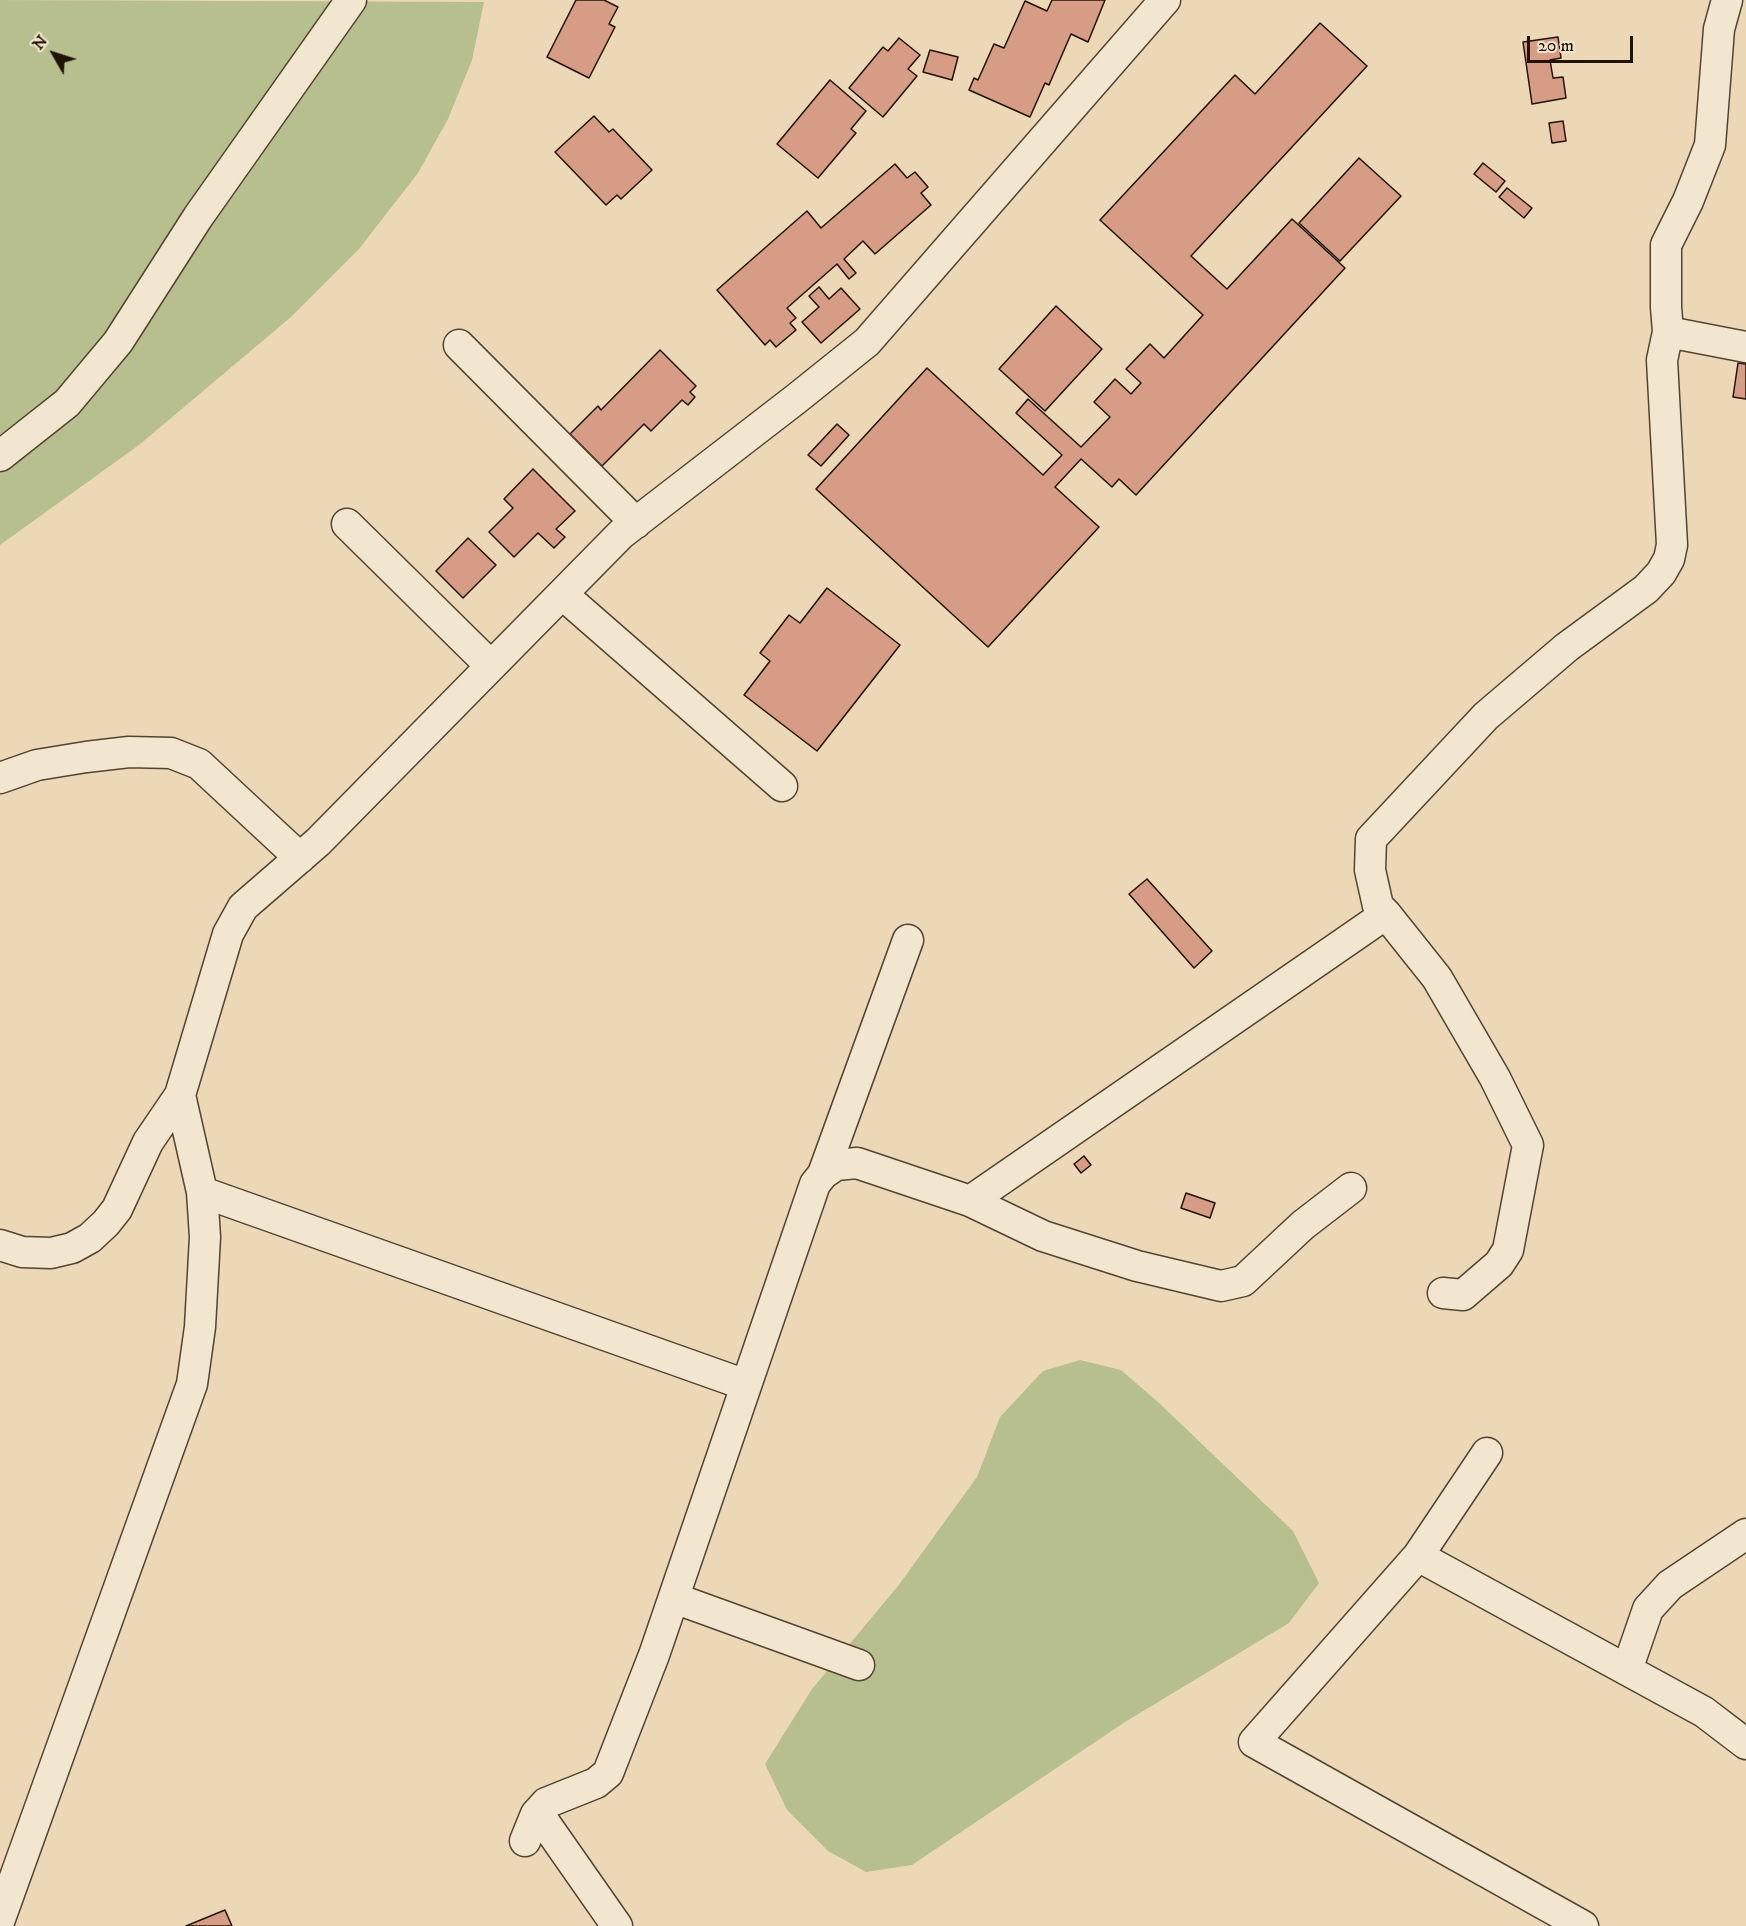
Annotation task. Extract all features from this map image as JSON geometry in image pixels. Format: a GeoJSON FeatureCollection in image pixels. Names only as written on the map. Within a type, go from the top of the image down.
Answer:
{"type":"FeatureCollection","features":[{"type":"Feature","properties":{"kind":"street"},"geometry":{"type":"LineString","coordinates":[[0,456],[67,403],[118,342],[198,217],[351,0]]}},
{"type":"Feature","properties":{"kind":"street"},"geometry":{"type":"LineString","coordinates":[[0,1245],[22,1252],[51,1253],[72,1248],[90,1238],[106,1223],[117,1209],[148,1142],[180,1095],[228,934],[243,907],[300,858],[621,534],[867,342],[1166,0]]}},
{"type":"Feature","properties":{"kind":"street"},"geometry":{"type":"LineString","coordinates":[[1443,1293],[1463,1294],[1499,1264],[1508,1250],[1528,1145],[1495,1078],[1437,978],[1378,906],[1370,870],[1371,839],[1486,716],[1567,646],[1646,589],[1661,573],[1669,559],[1672,545],[1662,360],[1668,332],[1666,245],[1688,201],[1710,145],[1719,29],[1727,0]]}},
{"type":"Feature","properties":{"kind":"street"},"geometry":{"type":"LineString","coordinates":[[1668,332],[1746,347]]}},
{"type":"Feature","properties":{"kind":"street"},"geometry":{"type":"LineString","coordinates":[[459,345],[636,523]]}},
{"type":"Feature","properties":{"kind":"street"},"geometry":{"type":"LineString","coordinates":[[347,524],[491,666]]}},
{"type":"Feature","properties":{"kind":"street"},"geometry":{"type":"LineString","coordinates":[[562,594],[782,786]]}},
{"type":"Feature","properties":{"kind":"street"},"geometry":{"type":"LineString","coordinates":[[0,778],[37,765],[129,752],[171,753],[199,764],[228,787],[300,858]]}},
{"type":"Feature","properties":{"kind":"street"},"geometry":{"type":"LineString","coordinates":[[970,1201],[1386,914]]}},
{"type":"Feature","properties":{"kind":"street"},"geometry":{"type":"LineString","coordinates":[[823,1174],[908,940]]}},
{"type":"Feature","properties":{"kind":"street"},"geometry":{"type":"LineString","coordinates":[[0,1919],[192,1384],[204,1278],[202,1192],[180,1095]]}},
{"type":"Feature","properties":{"kind":"street"},"geometry":{"type":"LineString","coordinates":[[525,1841],[538,1813],[546,1803],[596,1783],[608,1773],[674,1598],[815,1184],[823,1174],[836,1165],[857,1163],[970,1201],[1043,1236],[1137,1266],[1221,1286],[1243,1281],[1303,1225],[1351,1188]]}},
{"type":"Feature","properties":{"kind":"street"},"geometry":{"type":"LineString","coordinates":[[202,1192],[746,1385]]}},
{"type":"Feature","properties":{"kind":"street"},"geometry":{"type":"LineString","coordinates":[[1487,1452],[1418,1556],[1254,1742],[1582,1926]]}},
{"type":"Feature","properties":{"kind":"street"},"geometry":{"type":"LineString","coordinates":[[1628,1670],[1648,1609],[1670,1585],[1746,1534]]}},
{"type":"Feature","properties":{"kind":"street"},"geometry":{"type":"LineString","coordinates":[[1418,1556],[1704,1712],[1746,1744]]}},
{"type":"Feature","properties":{"kind":"street"},"geometry":{"type":"LineString","coordinates":[[674,1598],[859,1665]]}},
{"type":"Feature","properties":{"kind":"street"},"geometry":{"type":"LineString","coordinates":[[538,1813],[617,1926]]}},
{"type":"Feature","properties":{"kind":"green space"},"geometry":{"type":"Polygon","coordinates":[[[0,0],[484,2],[472,60],[448,119],[418,173],[359,249],[291,317],[139,445],[0,545],[0,0]]]}},
{"type":"Feature","properties":{"kind":"green space"},"geometry":{"type":"Polygon","coordinates":[[[1080,1360],[1121,1370],[1158,1402],[1293,1531],[1319,1583],[1289,1623],[1125,1722],[912,1865],[866,1872],[828,1851],[787,1810],[765,1764],[812,1689],[898,1586],[977,1477],[1000,1417],[1043,1371],[1080,1360]]]}},
{"type":"Feature","properties":{"kind":"building"},"geometry":{"type":"Polygon","coordinates":[[[576,0],[604,0],[618,7],[609,24],[615,27],[589,78],[547,57],[576,0]]]}},
{"type":"Feature","properties":{"kind":"building"},"geometry":{"type":"Polygon","coordinates":[[[1052,0],[1105,0],[1088,42],[1071,34],[1049,85],[1045,83],[1030,117],[969,90],[974,78],[978,80],[994,44],[1004,48],[1025,1],[1047,11],[1052,0]]]}},
{"type":"Feature","properties":{"kind":"building"},"geometry":{"type":"Polygon","coordinates":[[[1320,23],[1367,66],[1191,256],[1227,289],[1292,219],[1345,268],[1136,495],[1119,479],[1112,487],[1081,459],[1055,487],[1099,527],[988,647],[816,489],[927,368],[1043,475],[1062,455],[1016,413],[1028,399],[1081,447],[1110,417],[1094,402],[1115,379],[1131,394],[1141,383],[1126,369],[1150,344],[1164,358],[1203,315],[1100,220],[1235,75],[1255,94],[1320,23]]]}},
{"type":"Feature","properties":{"kind":"building"},"geometry":{"type":"Polygon","coordinates":[[[1558,37],[1561,58],[1550,60],[1553,78],[1563,77],[1566,98],[1532,104],[1523,42],[1558,37]]]}},
{"type":"Feature","properties":{"kind":"building"},"geometry":{"type":"Polygon","coordinates":[[[899,38],[920,55],[908,69],[917,76],[883,117],[849,88],[883,47],[888,51],[899,38]]]}},
{"type":"Feature","properties":{"kind":"building"},"geometry":{"type":"Polygon","coordinates":[[[930,50],[958,57],[952,80],[923,72],[930,50]]]}},
{"type":"Feature","properties":{"kind":"building"},"geometry":{"type":"Polygon","coordinates":[[[830,80],[866,111],[851,129],[856,133],[818,178],[777,144],[830,80]]]}},
{"type":"Feature","properties":{"kind":"building"},"geometry":{"type":"Polygon","coordinates":[[[594,116],[609,132],[613,129],[652,170],[621,199],[617,195],[606,205],[555,152],[594,116]]]}},
{"type":"Feature","properties":{"kind":"building"},"geometry":{"type":"Polygon","coordinates":[[[1563,121],[1566,141],[1552,143],[1549,123],[1563,121]]]}},
{"type":"Feature","properties":{"kind":"building"},"geometry":{"type":"Polygon","coordinates":[[[1359,158],[1401,196],[1340,261],[1299,223],[1359,158]]]}},
{"type":"Feature","properties":{"kind":"building"},"geometry":{"type":"Polygon","coordinates":[[[1483,163],[1505,181],[1496,192],[1474,174],[1483,163]]]}},
{"type":"Feature","properties":{"kind":"building"},"geometry":{"type":"Polygon","coordinates":[[[895,164],[907,178],[915,172],[928,187],[921,193],[931,205],[875,254],[863,241],[844,259],[856,273],[849,279],[837,264],[787,308],[796,318],[790,323],[796,330],[776,347],[770,340],[765,345],[717,290],[807,211],[821,228],[895,164]]]}},
{"type":"Feature","properties":{"kind":"building"},"geometry":{"type":"Polygon","coordinates":[[[1507,188],[1532,208],[1524,218],[1499,197],[1507,188]]]}},
{"type":"Feature","properties":{"kind":"building"},"geometry":{"type":"Polygon","coordinates":[[[819,287],[829,299],[841,288],[860,309],[821,343],[802,322],[819,307],[809,296],[819,287]]]}},
{"type":"Feature","properties":{"kind":"building"},"geometry":{"type":"Polygon","coordinates":[[[1056,306],[1102,349],[1045,411],[999,369],[1056,306]]]}},
{"type":"Feature","properties":{"kind":"building"},"geometry":{"type":"Polygon","coordinates":[[[660,350],[696,386],[690,392],[695,397],[688,405],[682,400],[651,431],[644,424],[602,466],[570,434],[598,406],[601,410],[660,350]]]}},
{"type":"Feature","properties":{"kind":"building"},"geometry":{"type":"Polygon","coordinates":[[[1738,363],[1746,364],[1746,399],[1733,397],[1738,363]]]}},
{"type":"Feature","properties":{"kind":"building"},"geometry":{"type":"Polygon","coordinates":[[[837,424],[849,435],[821,466],[808,455],[837,424]]]}},
{"type":"Feature","properties":{"kind":"building"},"geometry":{"type":"Polygon","coordinates":[[[533,469],[575,511],[556,529],[565,537],[554,548],[538,533],[514,557],[489,532],[513,508],[504,499],[533,469]]]}},
{"type":"Feature","properties":{"kind":"building"},"geometry":{"type":"Polygon","coordinates":[[[468,538],[496,565],[463,598],[436,571],[468,538]]]}},
{"type":"Feature","properties":{"kind":"building"},"geometry":{"type":"Polygon","coordinates":[[[827,588],[900,645],[817,751],[744,695],[770,661],[760,653],[789,615],[800,623],[827,588]]]}},
{"type":"Feature","properties":{"kind":"building"},"geometry":{"type":"Polygon","coordinates":[[[1147,879],[1212,951],[1194,968],[1129,894],[1147,879]]]}},
{"type":"Feature","properties":{"kind":"building"},"geometry":{"type":"Polygon","coordinates":[[[1084,1156],[1091,1165],[1081,1173],[1074,1164],[1084,1156]]]}},
{"type":"Feature","properties":{"kind":"building"},"geometry":{"type":"Polygon","coordinates":[[[1186,1193],[1215,1203],[1210,1218],[1181,1208],[1186,1193]]]}},
{"type":"Feature","properties":{"kind":"building"},"geometry":{"type":"Polygon","coordinates":[[[225,1910],[232,1926],[186,1926],[225,1910]]]}}]}
